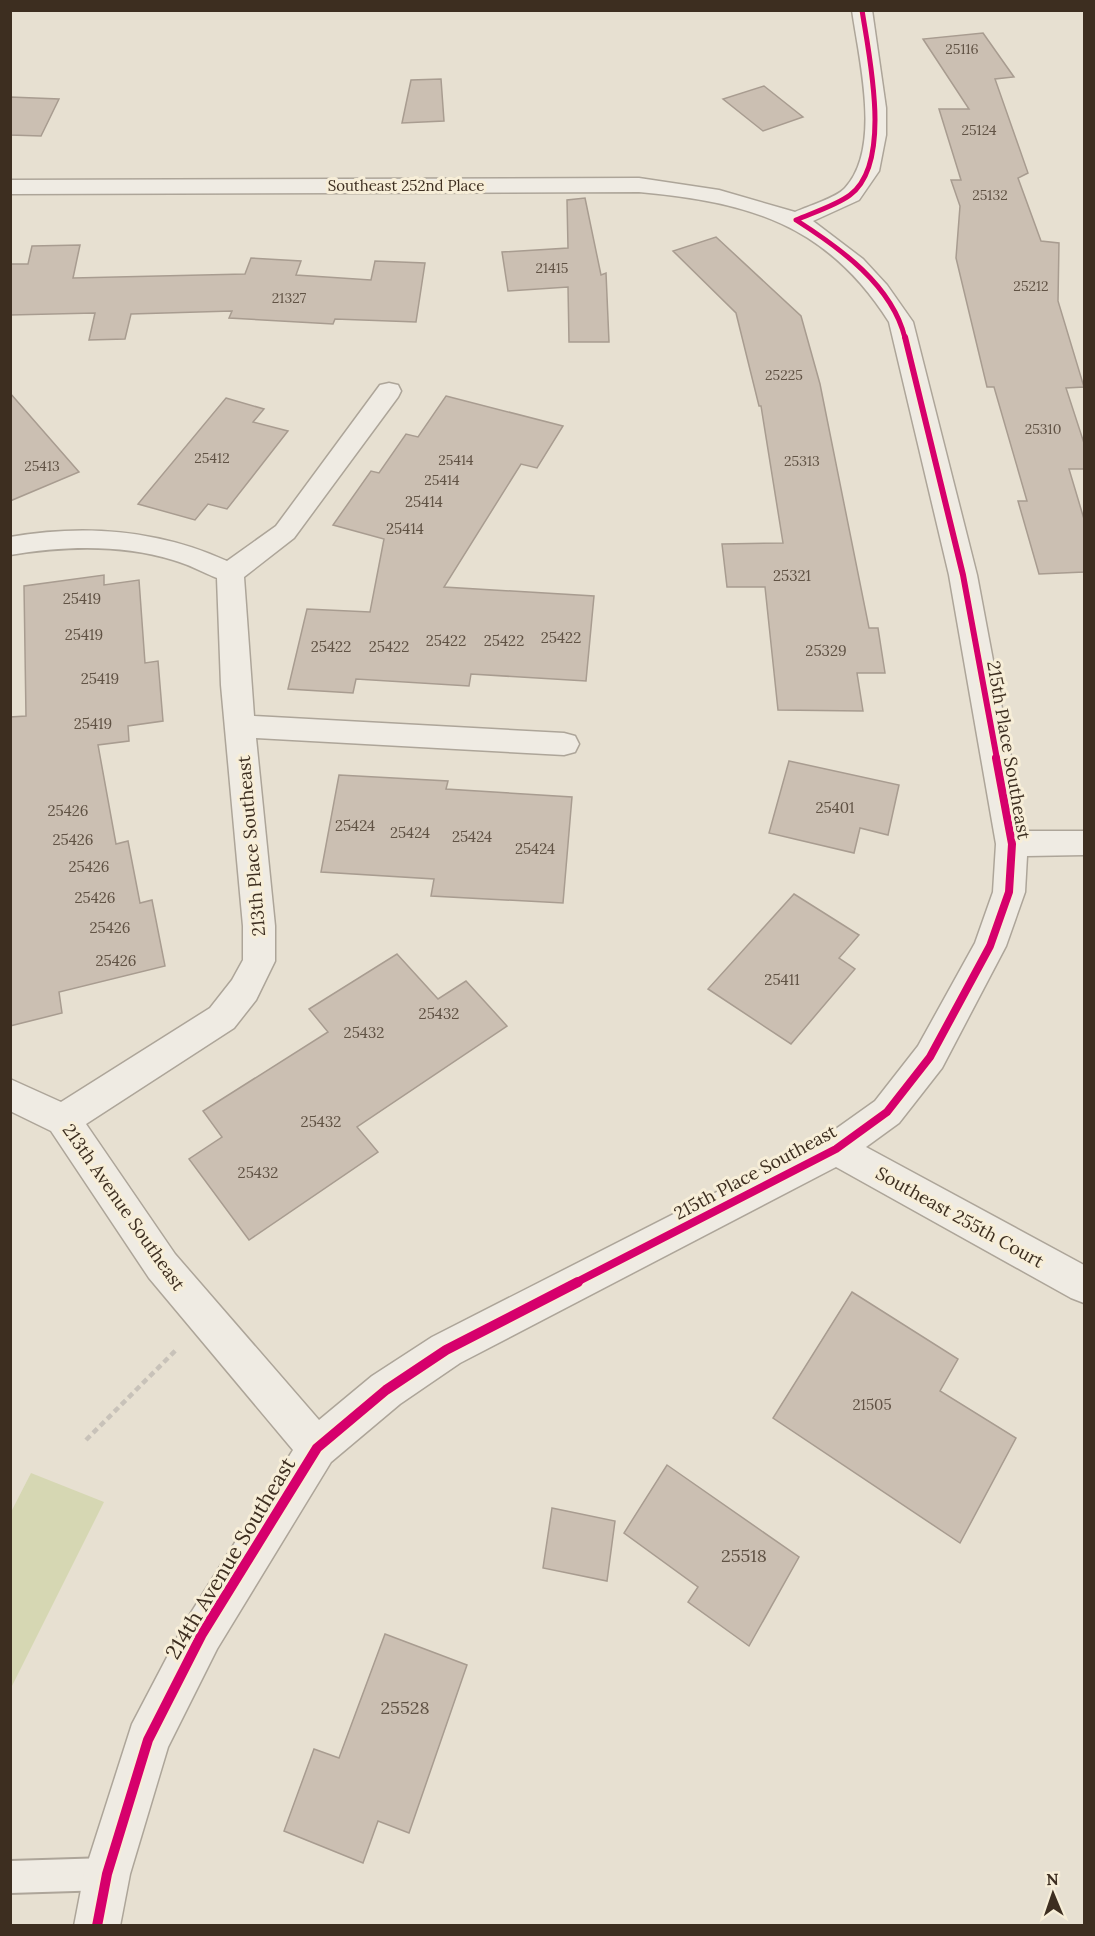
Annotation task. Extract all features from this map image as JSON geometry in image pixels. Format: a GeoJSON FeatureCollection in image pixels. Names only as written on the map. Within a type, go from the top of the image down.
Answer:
{"type":"FeatureCollection","features":[{"type":"Feature","properties":{"kind":"street"},"geometry":{"type":"LineString","coordinates":[[796,220],[851,195],[868,171],[875,135],[876,108],[862,10]]}},
{"type":"Feature","properties":{"kind":"street","name":"Southeast 252nd Place"},"geometry":{"type":"LineString","coordinates":[[10,187],[639,185],[709,193],[762,207],[796,220]]}},
{"type":"Feature","properties":{"kind":"street","name":"215th Place Southeast"},"geometry":{"type":"LineString","coordinates":[[317,1448],[386,1390],[446,1350],[836,1149],[886,1112],[930,1057],[990,946],[1009,892],[1012,844],[963,575],[901,322],[887,298],[863,269],[832,243],[796,220]]}},
{"type":"Feature","properties":{"kind":"street"},"geometry":{"type":"LineString","coordinates":[[10,546],[40,540],[137,542],[180,552],[230,573],[285,532],[389,391]]}},
{"type":"Feature","properties":{"kind":"street","name":"213th Place Southeast"},"geometry":{"type":"LineString","coordinates":[[63,1120],[222,1018],[244,990],[259,961],[260,926],[241,726],[230,573]]}},
{"type":"Feature","properties":{"kind":"street"},"geometry":{"type":"LineString","coordinates":[[241,726],[564,744]]}},
{"type":"Feature","properties":{"kind":"street"},"geometry":{"type":"LineString","coordinates":[[1012,844],[1084,843]]}},
{"type":"Feature","properties":{"kind":"street","name":"213th Avenue Southeast"},"geometry":{"type":"LineString","coordinates":[[10,1095],[63,1120],[162,1266],[317,1448]]}},
{"type":"Feature","properties":{"kind":"street","name":"Southeast 255th Court"},"geometry":{"type":"LineString","coordinates":[[836,1149],[1084,1285]]}},
{"type":"Feature","properties":{"kind":"street","name":"214th Avenue Southeast"},"geometry":{"type":"LineString","coordinates":[[97,1926],[107,1874],[148,1740],[202,1634],[317,1448]]}},
{"type":"Feature","properties":{"kind":"lane"},"geometry":{"type":"LineString","coordinates":[[10,1877],[107,1874]]}},
{"type":"Feature","properties":{"kind":"path"},"geometry":{"type":"LineString","coordinates":[[86,1440],[207,1319]]}},
{"type":"Feature","properties":{"kind":"green space"},"geometry":{"type":"Polygon","coordinates":[[[31,1473],[104,1502],[11,1688],[11,1512],[31,1473]]]}},
{"type":"Feature","properties":{"kind":"building"},"geometry":{"type":"Polygon","coordinates":[[[983,33],[1014,77],[995,79],[1028,173],[1018,178],[1041,241],[1059,243],[1058,301],[1084,387],[1066,388],[1084,443],[1084,469],[1069,469],[1084,519],[1084,572],[1039,574],[1018,501],[1027,501],[994,387],[987,387],[956,258],[960,206],[951,180],[961,180],[939,109],[969,109],[923,39],[983,33]]]}},
{"type":"Feature","properties":{"kind":"building"},"geometry":{"type":"Polygon","coordinates":[[[441,79],[444,121],[402,123],[411,80],[441,79]]]}},
{"type":"Feature","properties":{"kind":"building"},"geometry":{"type":"Polygon","coordinates":[[[764,86],[803,117],[763,131],[723,99],[764,86]]]}},
{"type":"Feature","properties":{"kind":"building"},"geometry":{"type":"Polygon","coordinates":[[[10,97],[59,99],[41,136],[10,135],[10,97]]]}},
{"type":"Feature","properties":{"kind":"building"},"geometry":{"type":"Polygon","coordinates":[[[585,198],[601,275],[606,273],[609,342],[569,342],[568,287],[508,291],[502,252],[568,248],[567,200],[585,198]]]}},
{"type":"Feature","properties":{"kind":"building"},"geometry":{"type":"Polygon","coordinates":[[[716,237],[801,316],[820,384],[869,628],[878,628],[885,673],[857,673],[863,711],[778,710],[765,587],[727,587],[722,544],[783,543],[761,406],[759,406],[736,313],[673,251],[716,237]]]}},
{"type":"Feature","properties":{"kind":"building"},"geometry":{"type":"Polygon","coordinates":[[[80,245],[73,278],[245,274],[251,258],[301,261],[296,275],[371,280],[375,261],[425,263],[416,322],[335,319],[333,324],[229,318],[232,311],[131,314],[125,339],[89,340],[95,313],[10,315],[10,264],[28,264],[32,246],[80,245]]]}},
{"type":"Feature","properties":{"kind":"building"},"geometry":{"type":"Polygon","coordinates":[[[10,393],[79,472],[10,501],[10,393]]]}},
{"type":"Feature","properties":{"kind":"building"},"geometry":{"type":"Polygon","coordinates":[[[446,396],[563,426],[537,468],[521,464],[444,587],[594,596],[586,681],[471,674],[469,686],[356,679],[353,693],[288,689],[307,609],[370,612],[384,539],[333,525],[371,471],[379,473],[406,434],[418,437],[446,396]]]}},
{"type":"Feature","properties":{"kind":"building"},"geometry":{"type":"Polygon","coordinates":[[[226,398],[264,409],[253,422],[288,431],[227,509],[208,504],[195,520],[138,504],[226,398]]]}},
{"type":"Feature","properties":{"kind":"building"},"geometry":{"type":"Polygon","coordinates":[[[104,575],[104,585],[139,580],[145,663],[158,661],[163,721],[128,726],[129,741],[98,745],[116,844],[128,841],[140,903],[152,900],[165,966],[59,992],[62,1013],[10,1026],[10,717],[26,716],[24,586],[104,575]]]}},
{"type":"Feature","properties":{"kind":"building"},"geometry":{"type":"Polygon","coordinates":[[[789,761],[899,785],[888,835],[860,828],[854,853],[769,833],[789,761]]]}},
{"type":"Feature","properties":{"kind":"building"},"geometry":{"type":"Polygon","coordinates":[[[339,775],[448,781],[446,789],[572,797],[563,903],[431,896],[434,879],[321,872],[339,775]]]}},
{"type":"Feature","properties":{"kind":"building"},"geometry":{"type":"Polygon","coordinates":[[[794,894],[859,935],[839,958],[855,969],[791,1044],[708,989],[794,894]]]}},
{"type":"Feature","properties":{"kind":"building"},"geometry":{"type":"Polygon","coordinates":[[[397,954],[438,999],[466,981],[507,1026],[357,1127],[378,1152],[249,1240],[189,1159],[222,1137],[203,1111],[328,1032],[309,1009],[397,954]]]}},
{"type":"Feature","properties":{"kind":"building"},"geometry":{"type":"Polygon","coordinates":[[[852,1292],[958,1359],[940,1391],[1016,1438],[960,1543],[773,1418],[852,1292]]]}},
{"type":"Feature","properties":{"kind":"building"},"geometry":{"type":"Polygon","coordinates":[[[667,1465],[799,1557],[749,1646],[688,1602],[698,1587],[624,1533],[667,1465]]]}},
{"type":"Feature","properties":{"kind":"building"},"geometry":{"type":"Polygon","coordinates":[[[552,1508],[615,1521],[607,1581],[543,1568],[552,1508]]]}},
{"type":"Feature","properties":{"kind":"building"},"geometry":{"type":"Polygon","coordinates":[[[385,1634],[467,1665],[409,1833],[378,1821],[363,1863],[284,1831],[314,1749],[339,1758],[385,1634]]]}},
{"type":"Feature","properties":{"kind":"cycle path"},"geometry":{"type":"LineString","coordinates":[[97,1926],[107,1874],[148,1740],[202,1634],[317,1448],[386,1390],[446,1350],[836,1149],[887,1112],[930,1057],[990,946],[1009,892],[1012,844],[963,575],[901,322],[879,290],[855,264],[796,220],[851,195],[868,171],[875,135],[876,108],[862,10]]}}]}
